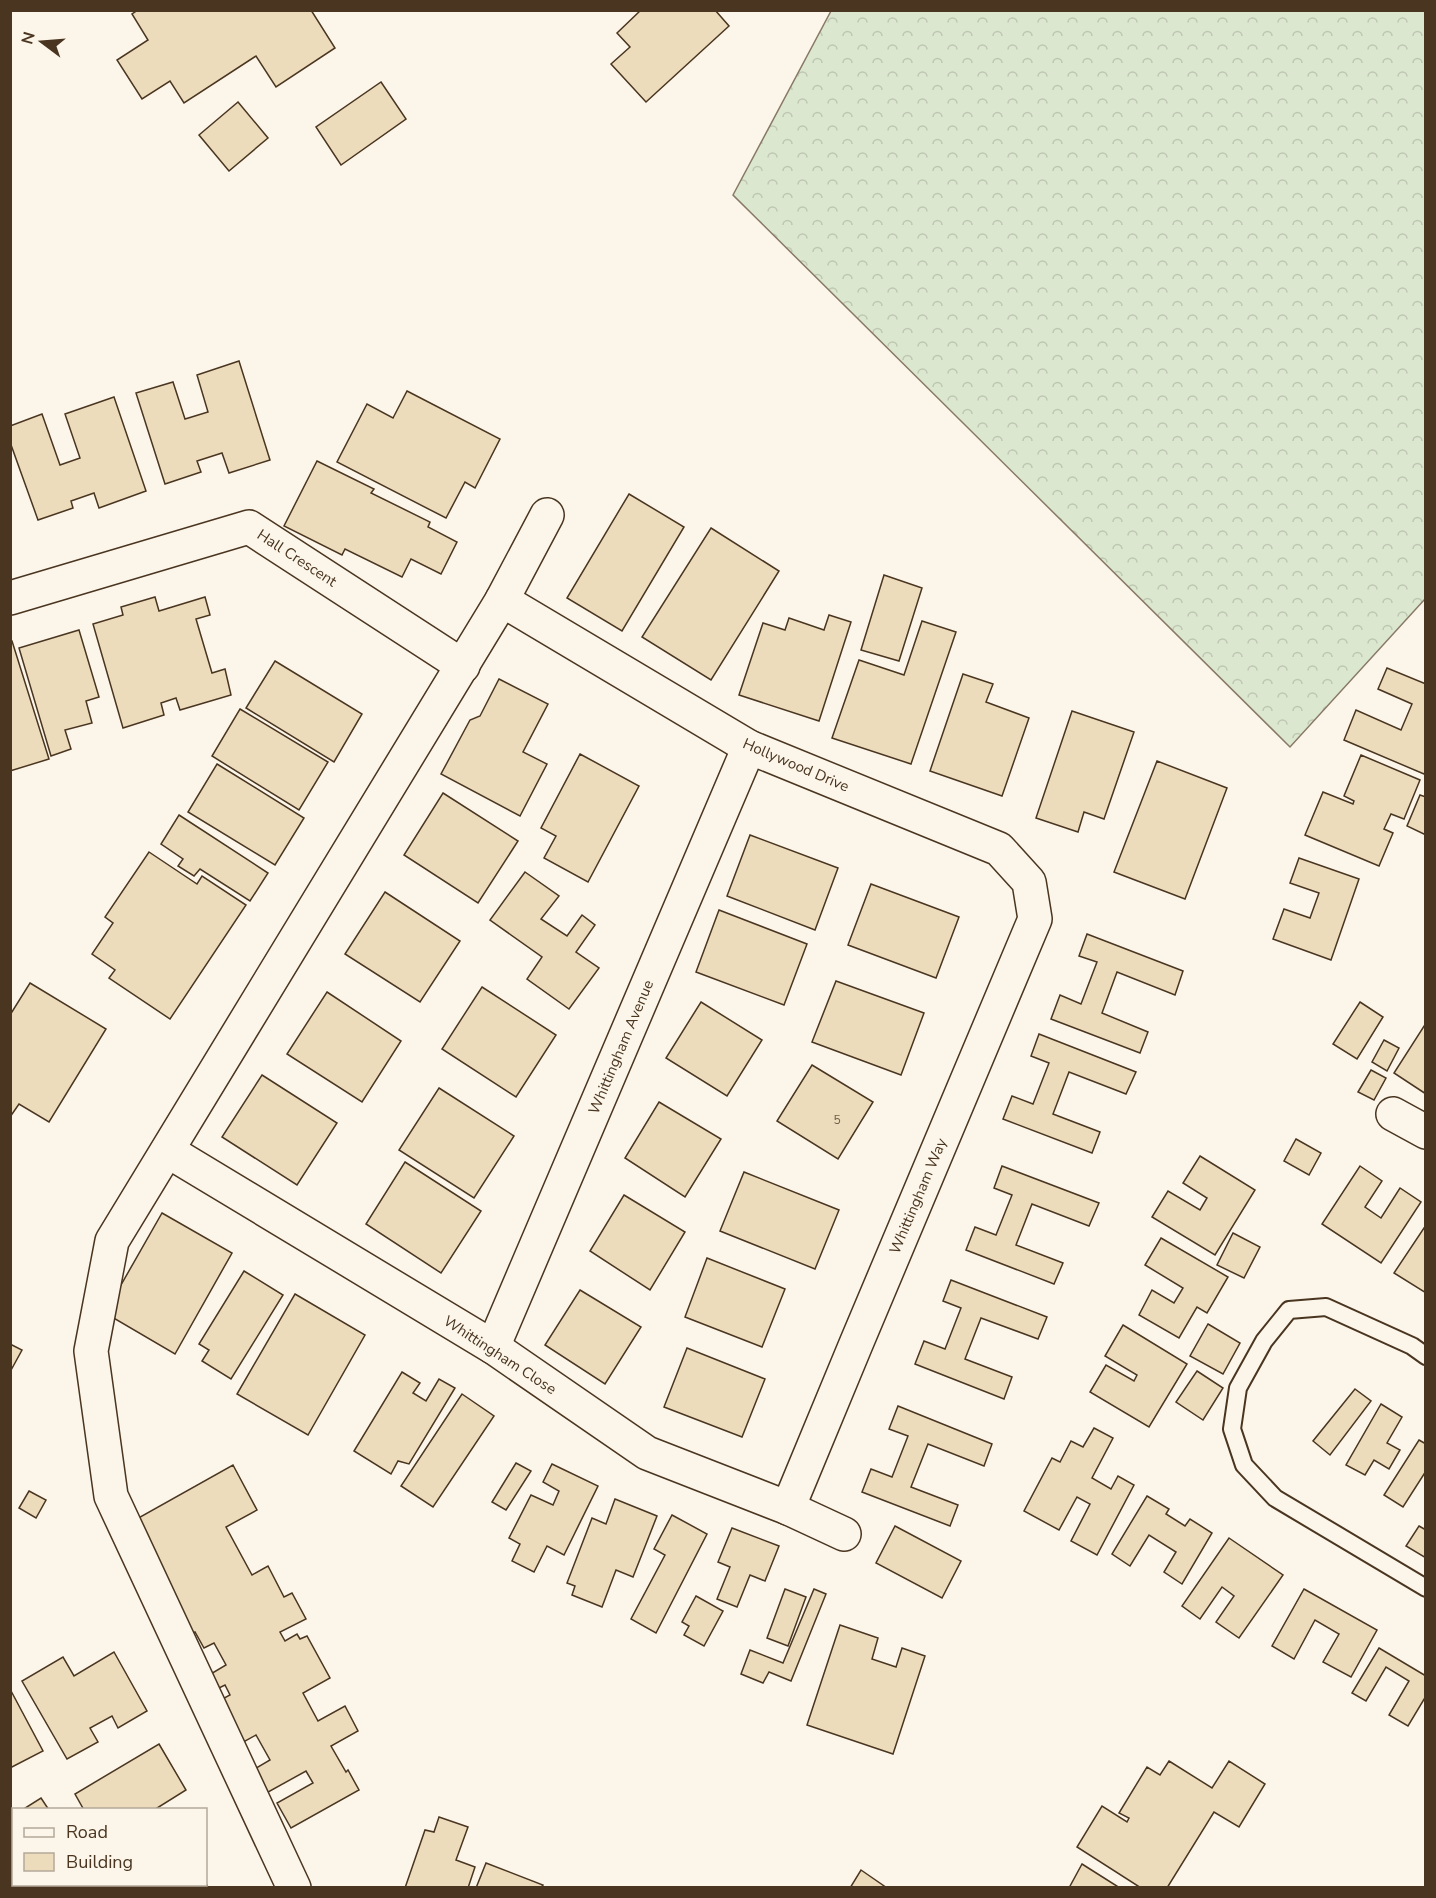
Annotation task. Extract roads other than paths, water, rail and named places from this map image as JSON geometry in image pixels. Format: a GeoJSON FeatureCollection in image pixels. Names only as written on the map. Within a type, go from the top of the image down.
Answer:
{"type":"FeatureCollection","features":[{"type":"Feature","properties":{"kind":"street"},"geometry":{"type":"LineString","coordinates":[[294,1887],[111,1496],[91,1351],[112,1241],[463,666],[502,600],[547,515]]}},
{"type":"Feature","properties":{"kind":"street","name":"Hall Crescent"},"geometry":{"type":"LineString","coordinates":[[10,598],[249,527],[463,666]]}},
{"type":"Feature","properties":{"kind":"street","name":"Hollywood Drive"},"geometry":{"type":"LineString","coordinates":[[502,600],[749,747],[999,849],[1029,882]]}},
{"type":"Feature","properties":{"kind":"street","name":"Whittingham Avenue"},"geometry":{"type":"LineString","coordinates":[[493,1347],[749,747]]}},
{"type":"Feature","properties":{"kind":"street","name":"Whittingham Way"},"geometry":{"type":"LineString","coordinates":[[788,1508],[1035,918],[1029,882]]}},
{"type":"Feature","properties":{"kind":"street"},"geometry":{"type":"LineString","coordinates":[[1393,1114],[1425,1132]]}},
{"type":"Feature","properties":{"kind":"street","name":"Whittingham Close"},"geometry":{"type":"LineString","coordinates":[[168,1151],[493,1347],[647,1454],[788,1508],[844,1534]]}},
{"type":"Feature","properties":{"kind":"lane"},"geometry":{"type":"LineString","coordinates":[[1425,1356],[1412,1346],[1326,1307],[1289,1310],[1264,1341],[1238,1388],[1232,1429],[1244,1466],[1275,1498],[1425,1588]]}}]}
